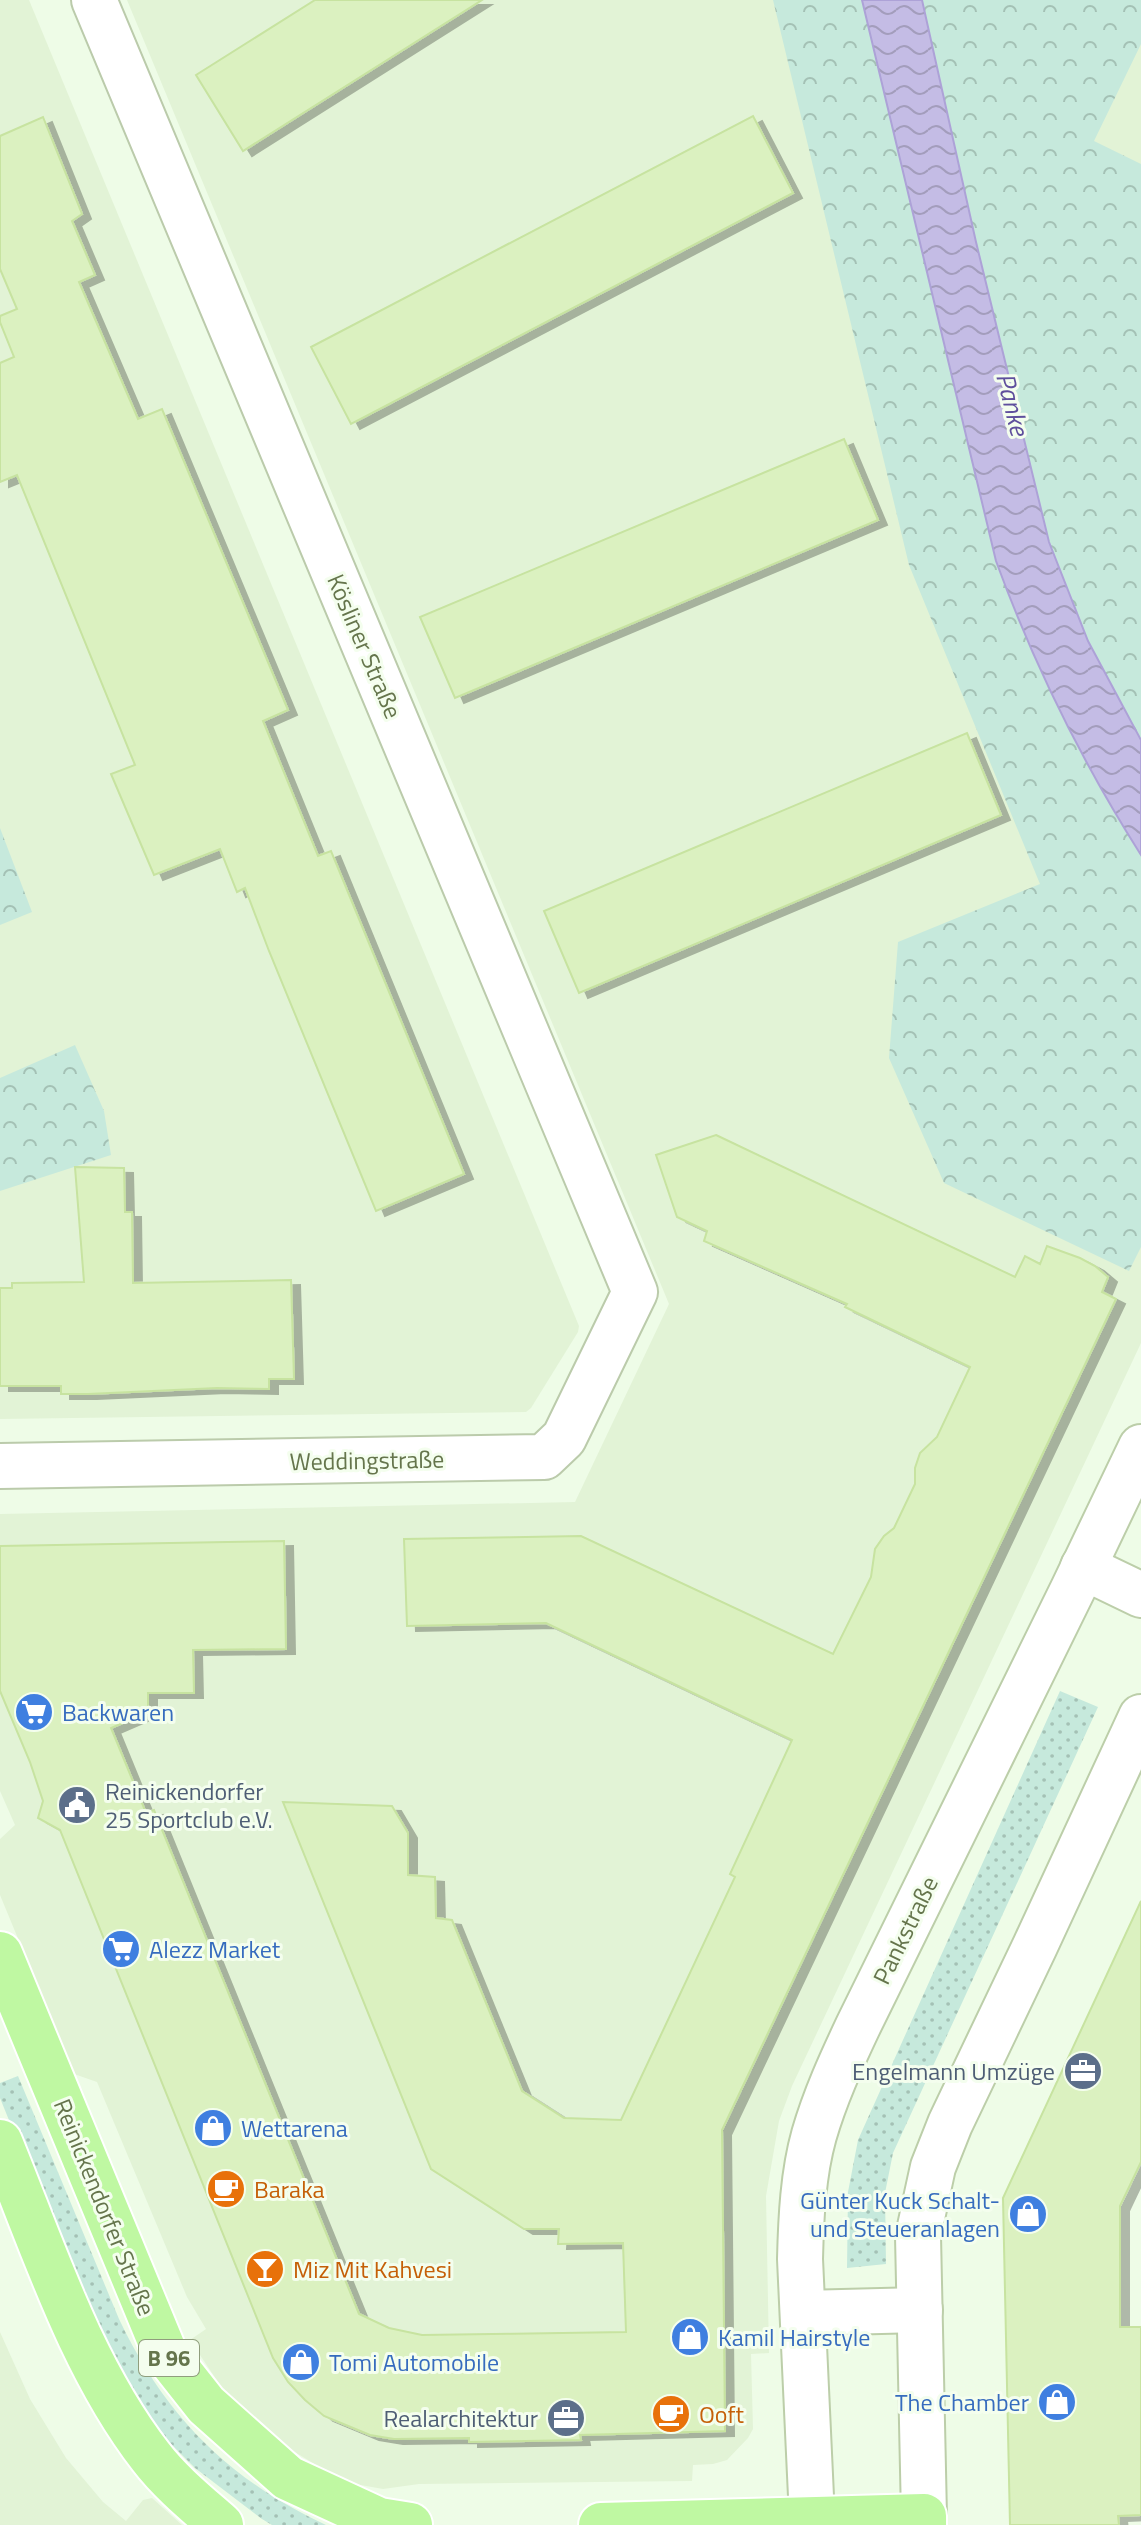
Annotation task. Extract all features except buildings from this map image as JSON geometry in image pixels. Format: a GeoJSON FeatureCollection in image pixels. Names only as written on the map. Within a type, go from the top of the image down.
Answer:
{"type":"FeatureCollection","features":[{"type":"Feature","properties":{"kind":"main road","name":"Kösliner Straße"},"geometry":{"type":"LineString","coordinates":[[94,0],[635,1292]]}},
{"type":"Feature","properties":{"kind":"main road","name":"Weddingstraße"},"geometry":{"type":"LineString","coordinates":[[0,1466],[544,1457],[564,1438],[635,1292]]}},
{"type":"Feature","properties":{"kind":"main road","name":"Pankstraße"},"geometry":{"type":"LineString","coordinates":[[812,2522],[801,2219],[813,2138],[832,2083],[1141,1447]]}},
{"type":"Feature","properties":{"kind":"main road"},"geometry":{"type":"LineString","coordinates":[[1083,1567],[1141,1595]]}},
{"type":"Feature","properties":{"kind":"main road"},"geometry":{"type":"LineString","coordinates":[[601,2525],[924,2521],[918,2236],[933,2167],[950,2124],[1141,1717]]}},
{"type":"Feature","properties":{"kind":"main road","name":"Reinickendorfer Straße"},"geometry":{"type":"LineString","coordinates":[[0,1954],[165,2353],[206,2405],[288,2478],[379,2520],[410,2525]]}},
{"type":"Feature","properties":{"kind":"main road","name":"B 96"},"geometry":{"type":"LineString","coordinates":[[0,2142],[86,2351],[131,2430],[153,2460],[221,2525]]}},
{"type":"Feature","properties":{"kind":"main road"},"geometry":{"type":"LineString","coordinates":[[803,2313],[920,2310]]}},
{"type":"Feature","properties":{"kind":"shaded area"},"geometry":{"type":"Polygon","coordinates":[[[0,0],[29,0],[579,1326],[526,1412],[0,1419],[0,0]]]}},
{"type":"Feature","properties":{"kind":"shaded area"},"geometry":{"type":"Polygon","coordinates":[[[127,0],[1141,0],[1141,1343],[792,2086],[779,2121],[766,2196],[769,2353],[751,2354],[753,2429],[727,2460],[693,2465],[692,2481],[419,2484],[383,2489],[355,2484],[280,2443],[222,2388],[190,2340],[206,2329],[187,2297],[97,2082],[74,2074],[0,1895],[0,1839],[15,1825],[0,1791],[0,1514],[575,1502],[669,1304],[127,0]]]}},
{"type":"Feature","properties":{"kind":"shaded area"},"geometry":{"type":"Polygon","coordinates":[[[0,2332],[30,2399],[66,2458],[103,2502],[126,2521],[143,2500],[152,2498],[182,2525],[0,2525],[0,2332]]]}},
{"type":"Feature","properties":{"kind":"green space"},"geometry":{"type":"Polygon","coordinates":[[[773,0],[1141,0],[1141,44],[1094,141],[1141,164],[1141,1247],[1129,1271],[944,1183],[889,1058],[898,942],[1040,884],[909,565],[773,0]]]}},
{"type":"Feature","properties":{"kind":"green space"},"geometry":{"type":"Polygon","coordinates":[[[0,828],[32,912],[0,925],[0,828]]]}},
{"type":"Feature","properties":{"kind":"green space"},"geometry":{"type":"Polygon","coordinates":[[[75,1045],[104,1111],[111,1155],[0,1191],[0,1078],[75,1045]]]}},
{"type":"Feature","properties":{"kind":"green space"},"geometry":{"type":"Polygon","coordinates":[[[1060,1691],[1098,1707],[893,2153],[885,2193],[886,2264],[847,2268],[848,2192],[858,2140],[1060,1691]]]}},
{"type":"Feature","properties":{"kind":"green space"},"geometry":{"type":"Polygon","coordinates":[[[18,2076],[119,2319],[157,2386],[203,2442],[230,2466],[291,2507],[326,2525],[272,2525],[195,2468],[153,2426],[94,2330],[0,2098],[0,2083],[18,2076]]]}},
{"type":"Feature","properties":{"kind":"water","name":"Panke"},"geometry":{"type":"Polygon","coordinates":[[[862,0],[922,0],[976,242],[1049,542],[1088,641],[1141,740],[1141,855],[1061,712],[1026,638],[996,561],[862,0]]]}},
{"type":"Feature","properties":{"kind":"place","name":"Backwaren"},"geometry":{"type":"Point","coordinates":[34,1712]}},
{"type":"Feature","properties":{"kind":"place","name":"Reinickendorfer 25 Sportclub e.V."},"geometry":{"type":"Point","coordinates":[77,1805]}},
{"type":"Feature","properties":{"kind":"place","name":"Alezz Market"},"geometry":{"type":"Point","coordinates":[121,1949]}},
{"type":"Feature","properties":{"kind":"place","name":"Engelmann Umzüge"},"geometry":{"type":"Point","coordinates":[1083,2071]}},
{"type":"Feature","properties":{"kind":"place","name":"Wettarena"},"geometry":{"type":"Point","coordinates":[213,2128]}},
{"type":"Feature","properties":{"kind":"place","name":"Baraka"},"geometry":{"type":"Point","coordinates":[226,2189]}},
{"type":"Feature","properties":{"kind":"place","name":"Günter Kuck Schalt- und Steueranlagen"},"geometry":{"type":"Point","coordinates":[1028,2214]}},
{"type":"Feature","properties":{"kind":"place","name":"Miz Mit Kahvesi"},"geometry":{"type":"Point","coordinates":[265,2269]}},
{"type":"Feature","properties":{"kind":"place","name":"Kamil Hairstyle"},"geometry":{"type":"Point","coordinates":[690,2337]}},
{"type":"Feature","properties":{"kind":"place","name":"Tomi Automobile"},"geometry":{"type":"Point","coordinates":[301,2362]}},
{"type":"Feature","properties":{"kind":"place","name":"The Chamber"},"geometry":{"type":"Point","coordinates":[1057,2402]}},
{"type":"Feature","properties":{"kind":"place","name":"Ooft"},"geometry":{"type":"Point","coordinates":[671,2414]}},
{"type":"Feature","properties":{"kind":"place","name":"Realarchitektur"},"geometry":{"type":"Point","coordinates":[566,2418]}}]}
